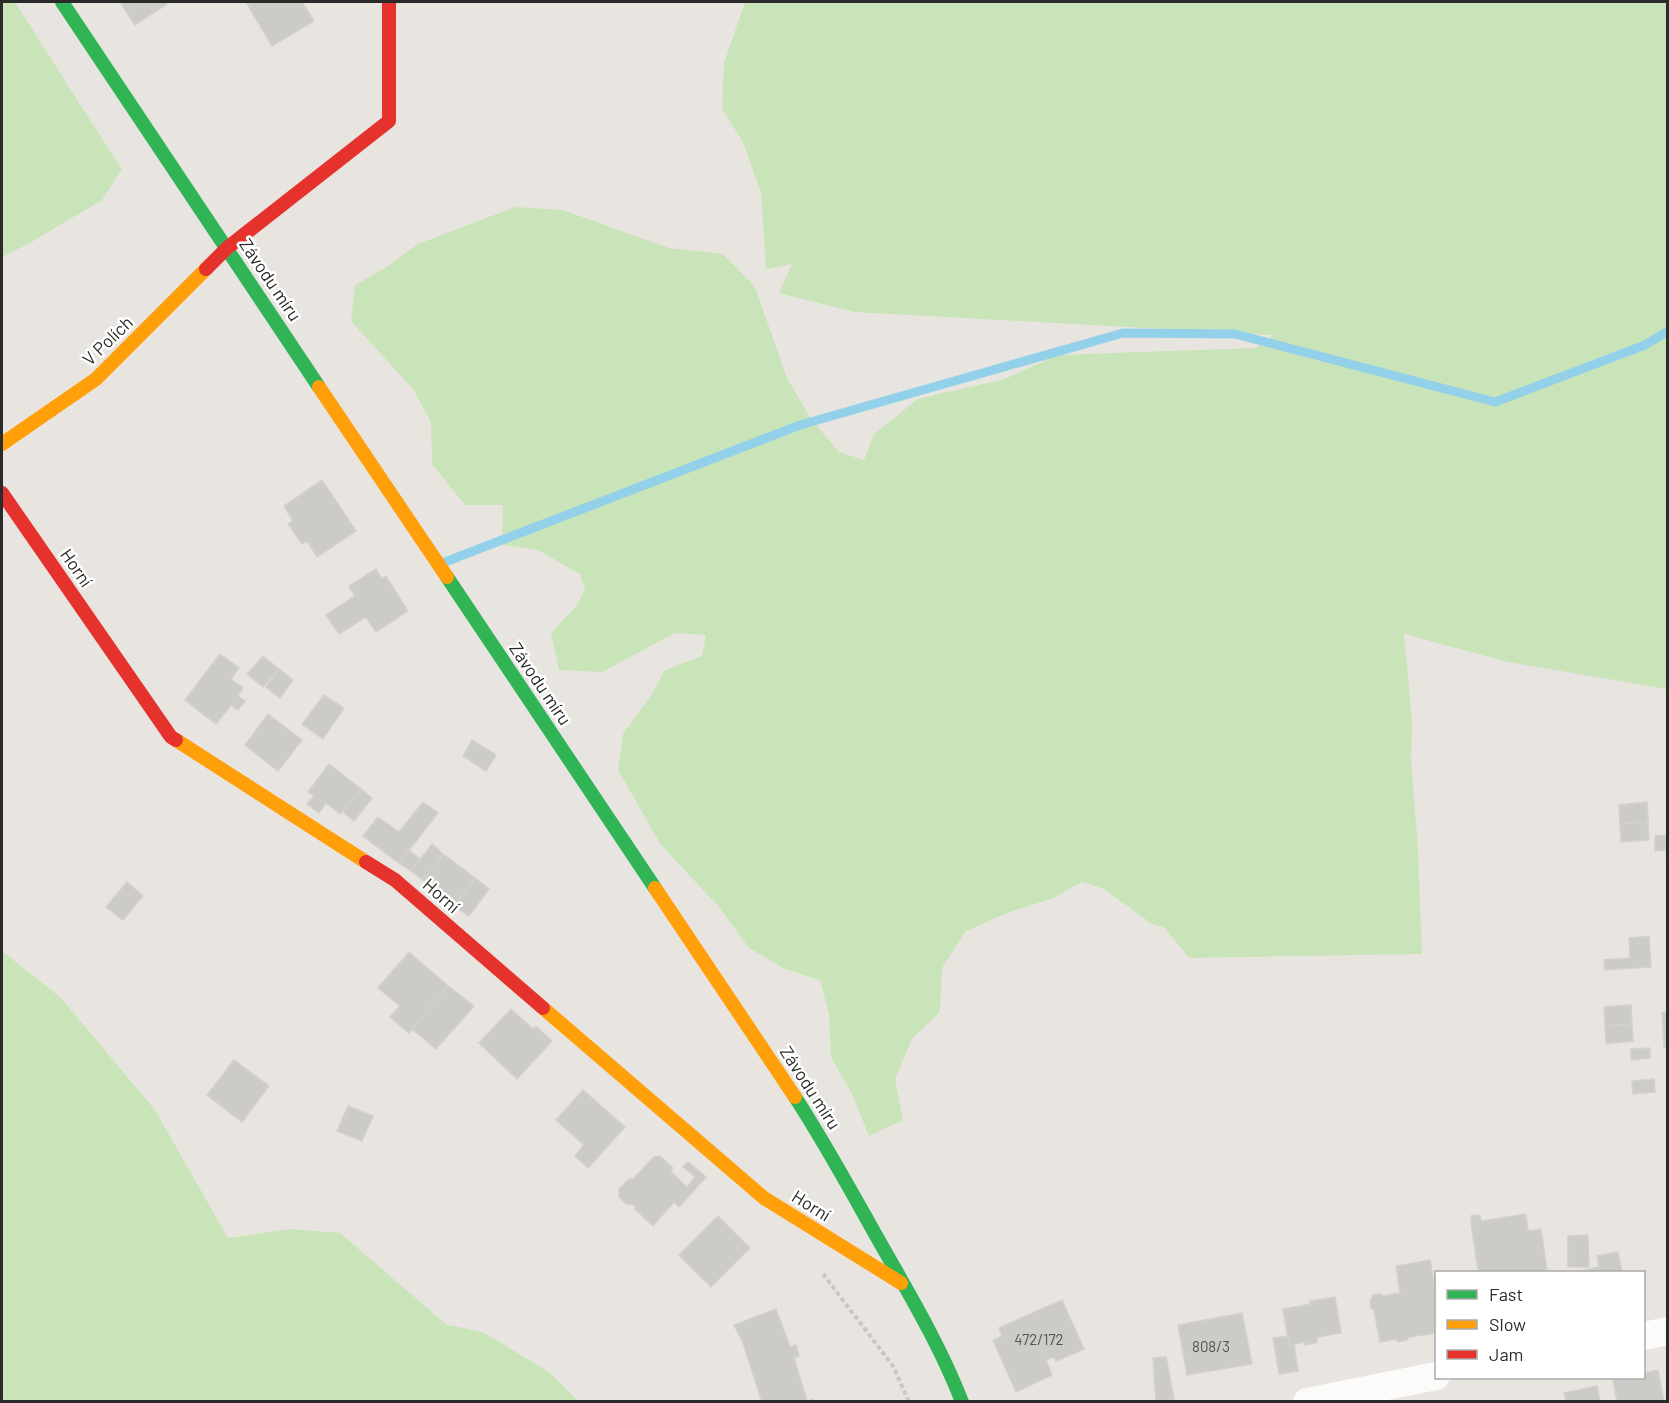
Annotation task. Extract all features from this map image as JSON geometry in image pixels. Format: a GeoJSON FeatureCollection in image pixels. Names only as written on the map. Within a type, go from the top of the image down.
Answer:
{"type":"FeatureCollection","features":[{"type":"Feature","properties":{"kind":"street","name":"Závodu míru"},"geometry":{"type":"LineString","coordinates":[[62,2],[815,1127],[905,1286],[962,1401]]}},
{"type":"Feature","properties":{"kind":"street","name":"V Polích"},"geometry":{"type":"LineString","coordinates":[[2,444],[96,379],[227,248],[389,121],[389,2]]}},
{"type":"Feature","properties":{"kind":"street","name":"Horní"},"geometry":{"type":"LineString","coordinates":[[2,493],[171,737],[395,880],[764,1198],[905,1286]]}},
{"type":"Feature","properties":{"kind":"street"},"geometry":{"type":"LineString","coordinates":[[1645,1336],[1668,1331]]}},
{"type":"Feature","properties":{"kind":"street"},"geometry":{"type":"LineString","coordinates":[[1307,1401],[1435,1376]]}},
{"type":"Feature","properties":{"kind":"path"},"geometry":{"type":"LineString","coordinates":[[817,1266],[893,1366],[909,1401]]}},
{"type":"Feature","properties":{"kind":"green space"},"geometry":{"type":"Polygon","coordinates":[[[2,2],[15,2],[122,169],[102,200],[2,257],[2,2]]]}},
{"type":"Feature","properties":{"kind":"green space"},"geometry":{"type":"Polygon","coordinates":[[[745,2],[1667,2],[1667,689],[1508,662],[1404,634],[1412,720],[1411,761],[1418,849],[1422,954],[1189,958],[1165,928],[1152,924],[1104,889],[1082,882],[1051,899],[1009,912],[966,931],[942,968],[940,1012],[912,1039],[895,1079],[903,1120],[869,1136],[852,1094],[831,1057],[829,1014],[820,980],[785,969],[749,948],[719,907],[661,845],[618,770],[623,734],[650,697],[665,670],[702,656],[706,635],[675,633],[602,672],[559,670],[551,633],[577,605],[585,589],[580,574],[538,550],[502,545],[503,505],[465,505],[432,464],[431,422],[413,389],[351,321],[355,285],[385,268],[418,244],[515,207],[563,210],[669,248],[723,254],[755,287],[787,378],[811,419],[839,452],[864,460],[874,434],[918,399],[1005,379],[1057,355],[1256,348],[1273,335],[855,312],[779,293],[792,264],[766,269],[761,193],[743,142],[722,109],[724,63],[745,2]]]}},
{"type":"Feature","properties":{"kind":"green space"},"geometry":{"type":"Polygon","coordinates":[[[2,951],[61,998],[155,1110],[228,1238],[290,1229],[340,1233],[447,1325],[483,1332],[549,1372],[578,1401],[2,1401],[2,951]]]}},
{"type":"Feature","properties":{"kind":"building"},"geometry":{"type":"Polygon","coordinates":[[[120,2],[166,2],[167,4],[135,25],[120,2]]]}},
{"type":"Feature","properties":{"kind":"building"},"geometry":{"type":"Polygon","coordinates":[[[246,2],[302,2],[314,21],[272,46],[246,2]]]}},
{"type":"Feature","properties":{"kind":"building"},"geometry":{"type":"Polygon","coordinates":[[[322,480],[356,531],[317,557],[307,541],[302,544],[288,524],[293,521],[284,506],[322,480]]]}},
{"type":"Feature","properties":{"kind":"building"},"geometry":{"type":"Polygon","coordinates":[[[376,569],[382,579],[386,576],[408,611],[376,632],[366,617],[339,634],[326,615],[355,596],[349,586],[376,569]]]}},
{"type":"Feature","properties":{"kind":"building"},"geometry":{"type":"Polygon","coordinates":[[[220,654],[239,668],[231,679],[243,688],[238,696],[245,701],[238,710],[231,705],[216,724],[185,700],[220,654]]]}},
{"type":"Feature","properties":{"kind":"building"},"geometry":{"type":"Polygon","coordinates":[[[263,656],[279,669],[263,687],[247,674],[263,656]]]}},
{"type":"Feature","properties":{"kind":"building"},"geometry":{"type":"Polygon","coordinates":[[[279,669],[293,680],[280,698],[266,687],[279,669]]]}},
{"type":"Feature","properties":{"kind":"building"},"geometry":{"type":"Polygon","coordinates":[[[324,695],[344,708],[323,739],[302,724],[324,695]]]}},
{"type":"Feature","properties":{"kind":"building"},"geometry":{"type":"Polygon","coordinates":[[[268,714],[302,740],[278,771],[245,745],[268,714]]]}},
{"type":"Feature","properties":{"kind":"building"},"geometry":{"type":"Polygon","coordinates":[[[472,740],[496,755],[486,771],[463,756],[472,740]]]}},
{"type":"Feature","properties":{"kind":"building"},"geometry":{"type":"Polygon","coordinates":[[[329,764],[361,789],[340,814],[326,803],[319,813],[307,804],[314,796],[308,792],[329,764]]]}},
{"type":"Feature","properties":{"kind":"building"},"geometry":{"type":"Polygon","coordinates":[[[361,789],[372,798],[354,821],[342,811],[361,789]]]}},
{"type":"Feature","properties":{"kind":"building"},"geometry":{"type":"Polygon","coordinates":[[[423,802],[438,813],[399,863],[363,836],[378,817],[399,832],[423,802]]]}},
{"type":"Feature","properties":{"kind":"building"},"geometry":{"type":"Polygon","coordinates":[[[1647,802],[1648,822],[1620,824],[1619,805],[1647,802]]]}},
{"type":"Feature","properties":{"kind":"building"},"geometry":{"type":"Polygon","coordinates":[[[1648,822],[1649,840],[1621,842],[1620,824],[1648,822]]]}},
{"type":"Feature","properties":{"kind":"building"},"geometry":{"type":"Polygon","coordinates":[[[1668,835],[1667,864],[1666,850],[1655,851],[1655,836],[1668,835]]]}},
{"type":"Feature","properties":{"kind":"building"},"geometry":{"type":"Polygon","coordinates":[[[432,844],[443,854],[423,880],[411,871],[432,844]]]}},
{"type":"Feature","properties":{"kind":"building"},"geometry":{"type":"Polygon","coordinates":[[[409,850],[420,859],[411,871],[399,863],[409,850]]]}},
{"type":"Feature","properties":{"kind":"building"},"geometry":{"type":"Polygon","coordinates":[[[443,854],[475,878],[454,906],[423,880],[443,854]]]}},
{"type":"Feature","properties":{"kind":"building"},"geometry":{"type":"Polygon","coordinates":[[[475,878],[489,889],[469,916],[454,906],[475,878]]]}},
{"type":"Feature","properties":{"kind":"building"},"geometry":{"type":"Polygon","coordinates":[[[127,882],[143,896],[123,920],[106,907],[127,882]]]}},
{"type":"Feature","properties":{"kind":"building"},"geometry":{"type":"Polygon","coordinates":[[[1649,936],[1651,967],[1605,970],[1604,960],[1630,958],[1629,938],[1649,936]]]}},
{"type":"Feature","properties":{"kind":"building"},"geometry":{"type":"Polygon","coordinates":[[[409,952],[448,986],[409,1033],[390,1017],[400,1006],[378,988],[409,952]]]}},
{"type":"Feature","properties":{"kind":"building"},"geometry":{"type":"Polygon","coordinates":[[[448,986],[474,1006],[436,1049],[412,1029],[448,986]]]}},
{"type":"Feature","properties":{"kind":"building"},"geometry":{"type":"Polygon","coordinates":[[[1631,1005],[1632,1024],[1605,1026],[1604,1007],[1631,1005]]]}},
{"type":"Feature","properties":{"kind":"building"},"geometry":{"type":"Polygon","coordinates":[[[511,1009],[533,1029],[536,1026],[552,1041],[517,1079],[479,1043],[511,1009]]]}},
{"type":"Feature","properties":{"kind":"building"},"geometry":{"type":"Polygon","coordinates":[[[1668,1012],[1668,1047],[1664,1047],[1662,1013],[1668,1012]]]}},
{"type":"Feature","properties":{"kind":"building"},"geometry":{"type":"Polygon","coordinates":[[[1632,1024],[1633,1041],[1606,1044],[1605,1026],[1632,1024]]]}},
{"type":"Feature","properties":{"kind":"building"},"geometry":{"type":"Polygon","coordinates":[[[1650,1048],[1650,1058],[1631,1060],[1631,1049],[1650,1048]]]}},
{"type":"Feature","properties":{"kind":"building"},"geometry":{"type":"Polygon","coordinates":[[[234,1060],[269,1086],[242,1122],[207,1095],[234,1060]]]}},
{"type":"Feature","properties":{"kind":"building"},"geometry":{"type":"Polygon","coordinates":[[[1654,1079],[1655,1092],[1633,1094],[1632,1081],[1654,1079]]]}},
{"type":"Feature","properties":{"kind":"building"},"geometry":{"type":"Polygon","coordinates":[[[583,1090],[625,1127],[588,1168],[575,1156],[584,1145],[556,1120],[583,1090]]]}},
{"type":"Feature","properties":{"kind":"building"},"geometry":{"type":"Polygon","coordinates":[[[348,1106],[373,1116],[362,1141],[337,1131],[348,1106]]]}},
{"type":"Feature","properties":{"kind":"building"},"geometry":{"type":"Polygon","coordinates":[[[660,1156],[673,1168],[670,1171],[687,1187],[695,1177],[683,1167],[688,1162],[706,1177],[679,1207],[674,1202],[653,1226],[632,1204],[626,1204],[619,1197],[619,1189],[629,1179],[633,1179],[654,1157],[660,1156]]]}},
{"type":"Feature","properties":{"kind":"building"},"geometry":{"type":"Polygon","coordinates":[[[1526,1214],[1528,1231],[1541,1229],[1547,1270],[1478,1270],[1471,1216],[1480,1215],[1481,1221],[1526,1214]]]}},
{"type":"Feature","properties":{"kind":"building"},"geometry":{"type":"Polygon","coordinates":[[[718,1216],[750,1248],[711,1287],[679,1255],[718,1216]]]}},
{"type":"Feature","properties":{"kind":"building"},"geometry":{"type":"Polygon","coordinates":[[[1588,1235],[1589,1267],[1568,1267],[1568,1236],[1588,1235]]]}},
{"type":"Feature","properties":{"kind":"building"},"geometry":{"type":"Polygon","coordinates":[[[1618,1252],[1622,1271],[1584,1271],[1599,1267],[1597,1256],[1618,1252]]]}},
{"type":"Feature","properties":{"kind":"building"},"geometry":{"type":"Polygon","coordinates":[[[1430,1260],[1435,1289],[1435,1333],[1409,1337],[1407,1340],[1398,1342],[1396,1339],[1380,1342],[1370,1301],[1373,1295],[1384,1296],[1400,1293],[1396,1266],[1430,1260]]]}},
{"type":"Feature","properties":{"kind":"building"},"geometry":{"type":"Polygon","coordinates":[[[1335,1297],[1341,1333],[1318,1337],[1315,1343],[1289,1345],[1283,1309],[1335,1297]]]}},
{"type":"Feature","properties":{"kind":"building"},"geometry":{"type":"Polygon","coordinates":[[[1062,1300],[1084,1349],[1056,1361],[1054,1357],[1046,1360],[1052,1375],[1016,1392],[993,1340],[1002,1336],[999,1328],[1062,1300]]]}},
{"type":"Feature","properties":{"kind":"building"},"geometry":{"type":"Polygon","coordinates":[[[776,1309],[790,1347],[796,1345],[799,1356],[794,1358],[807,1401],[813,1399],[813,1402],[762,1402],[743,1343],[734,1325],[776,1309]]]}},
{"type":"Feature","properties":{"kind":"building"},"geometry":{"type":"Polygon","coordinates":[[[1242,1313],[1252,1364],[1187,1375],[1178,1325],[1242,1313]]]}},
{"type":"Feature","properties":{"kind":"building"},"geometry":{"type":"Polygon","coordinates":[[[1288,1336],[1289,1345],[1294,1344],[1298,1371],[1279,1374],[1273,1338],[1288,1336]]]}},
{"type":"Feature","properties":{"kind":"building"},"geometry":{"type":"Polygon","coordinates":[[[1166,1357],[1174,1399],[1156,1402],[1153,1358],[1166,1357]]]}},
{"type":"Feature","properties":{"kind":"building"},"geometry":{"type":"Polygon","coordinates":[[[1658,1370],[1664,1402],[1617,1402],[1613,1379],[1645,1379],[1645,1373],[1658,1370]]]}},
{"type":"Feature","properties":{"kind":"building"},"geometry":{"type":"Polygon","coordinates":[[[1597,1386],[1600,1402],[1566,1402],[1564,1393],[1597,1386]]]}},
{"type":"Feature","properties":{"kind":"waterway"},"geometry":{"type":"LineString","coordinates":[[445,562],[800,425],[1123,333],[1235,334],[1495,402],[1645,345],[1668,331]]}},
{"type":"Feature","properties":{"kind":"traffic: fast"},"geometry":{"type":"LineString","coordinates":[[62,2],[319,387]]}},
{"type":"Feature","properties":{"kind":"traffic: fast"},"geometry":{"type":"LineString","coordinates":[[447,577],[655,888]]}},
{"type":"Feature","properties":{"kind":"traffic: fast"},"geometry":{"type":"LineString","coordinates":[[795,1097],[838,1167],[934,1339],[962,1402]]}},
{"type":"Feature","properties":{"kind":"traffic: slow"},"geometry":{"type":"LineString","coordinates":[[2,444],[96,379],[206,269]]}},
{"type":"Feature","properties":{"kind":"traffic: slow"},"geometry":{"type":"LineString","coordinates":[[319,387],[447,577]]}},
{"type":"Feature","properties":{"kind":"traffic: slow"},"geometry":{"type":"LineString","coordinates":[[176,740],[366,862]]}},
{"type":"Feature","properties":{"kind":"traffic: slow"},"geometry":{"type":"LineString","coordinates":[[655,888],[795,1097]]}},
{"type":"Feature","properties":{"kind":"traffic: slow"},"geometry":{"type":"LineString","coordinates":[[543,1008],[764,1198],[901,1283]]}},
{"type":"Feature","properties":{"kind":"traffic: jam"},"geometry":{"type":"LineString","coordinates":[[206,269],[227,248],[389,121],[389,2]]}},
{"type":"Feature","properties":{"kind":"traffic: jam"},"geometry":{"type":"LineString","coordinates":[[2,493],[171,737],[176,740]]}},
{"type":"Feature","properties":{"kind":"traffic: jam"},"geometry":{"type":"LineString","coordinates":[[366,862],[395,880],[543,1008]]}}]}
